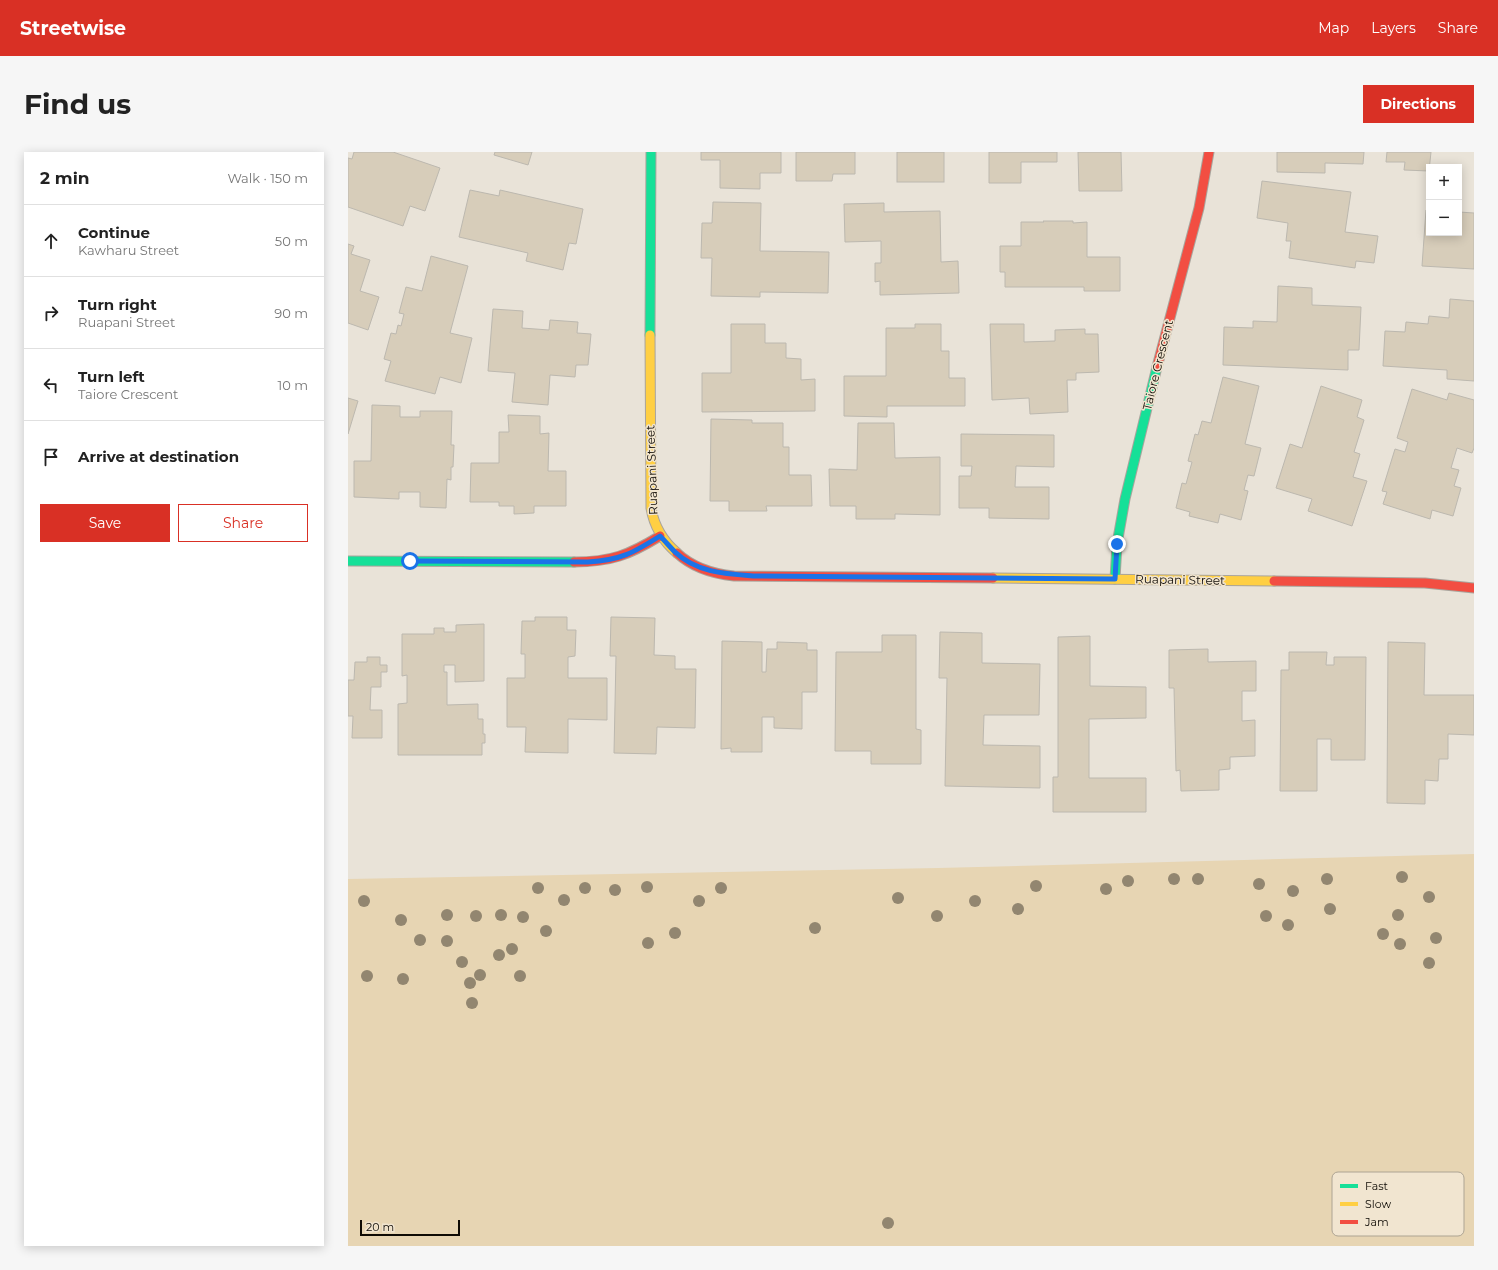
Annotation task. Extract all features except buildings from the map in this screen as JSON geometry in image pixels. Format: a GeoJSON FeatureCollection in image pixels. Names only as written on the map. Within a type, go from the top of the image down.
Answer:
{"type":"FeatureCollection","features":[{"type":"Feature","properties":{"kind":"street","name":"Ruapani Street"},"geometry":{"type":"LineString","coordinates":[[651,152],[650,477],[652,516],[660,536],[675,553],[688,562],[701,568],[723,574],[755,576],[1425,583],[1474,588]]}},
{"type":"Feature","properties":{"kind":"street","name":"Taiore Crescent"},"geometry":{"type":"LineString","coordinates":[[1115,579],[1117,544],[1125,499],[1156,371],[1199,208],[1209,152]]}},
{"type":"Feature","properties":{"kind":"street"},"geometry":{"type":"LineString","coordinates":[[348,561],[608,561],[626,556],[660,536]]}},
{"type":"Feature","properties":{"kind":"shaded area"},"geometry":{"type":"Polygon","coordinates":[[[1474,854],[1474,1246],[348,1246],[348,879],[938,868],[1474,854]]]}},
{"type":"Feature","properties":{"kind":"traffic: fast"},"geometry":{"type":"LineString","coordinates":[[650,335],[651,152]]}},
{"type":"Feature","properties":{"kind":"traffic: fast"},"geometry":{"type":"LineString","coordinates":[[1115,579],[1117,544],[1125,499],[1157,367]]}},
{"type":"Feature","properties":{"kind":"traffic: fast"},"geometry":{"type":"LineString","coordinates":[[348,561],[574,562]]}},
{"type":"Feature","properties":{"kind":"traffic: slow"},"geometry":{"type":"LineString","coordinates":[[650,335],[651,508],[654,521],[660,533],[677,553]]}},
{"type":"Feature","properties":{"kind":"traffic: slow"},"geometry":{"type":"LineString","coordinates":[[993,578],[1274,581]]}},
{"type":"Feature","properties":{"kind":"traffic: jam"},"geometry":{"type":"LineString","coordinates":[[1157,367],[1199,208],[1209,152]]}},
{"type":"Feature","properties":{"kind":"traffic: jam"},"geometry":{"type":"LineString","coordinates":[[574,562],[599,561],[629,553],[660,536]]}},
{"type":"Feature","properties":{"kind":"traffic: jam"},"geometry":{"type":"LineString","coordinates":[[677,553],[696,566],[719,574],[734,576],[993,578]]}},
{"type":"Feature","properties":{"kind":"traffic: jam"},"geometry":{"type":"LineString","coordinates":[[1274,581],[1425,583],[1474,588]]}},
{"type":"Feature","properties":{"kind":"route"},"geometry":{"type":"LineString","coordinates":[[410,561],[608,561],[626,556],[660,536],[675,553],[688,562],[701,568],[723,574],[755,576],[1115,579],[1117,544]]}}]}
